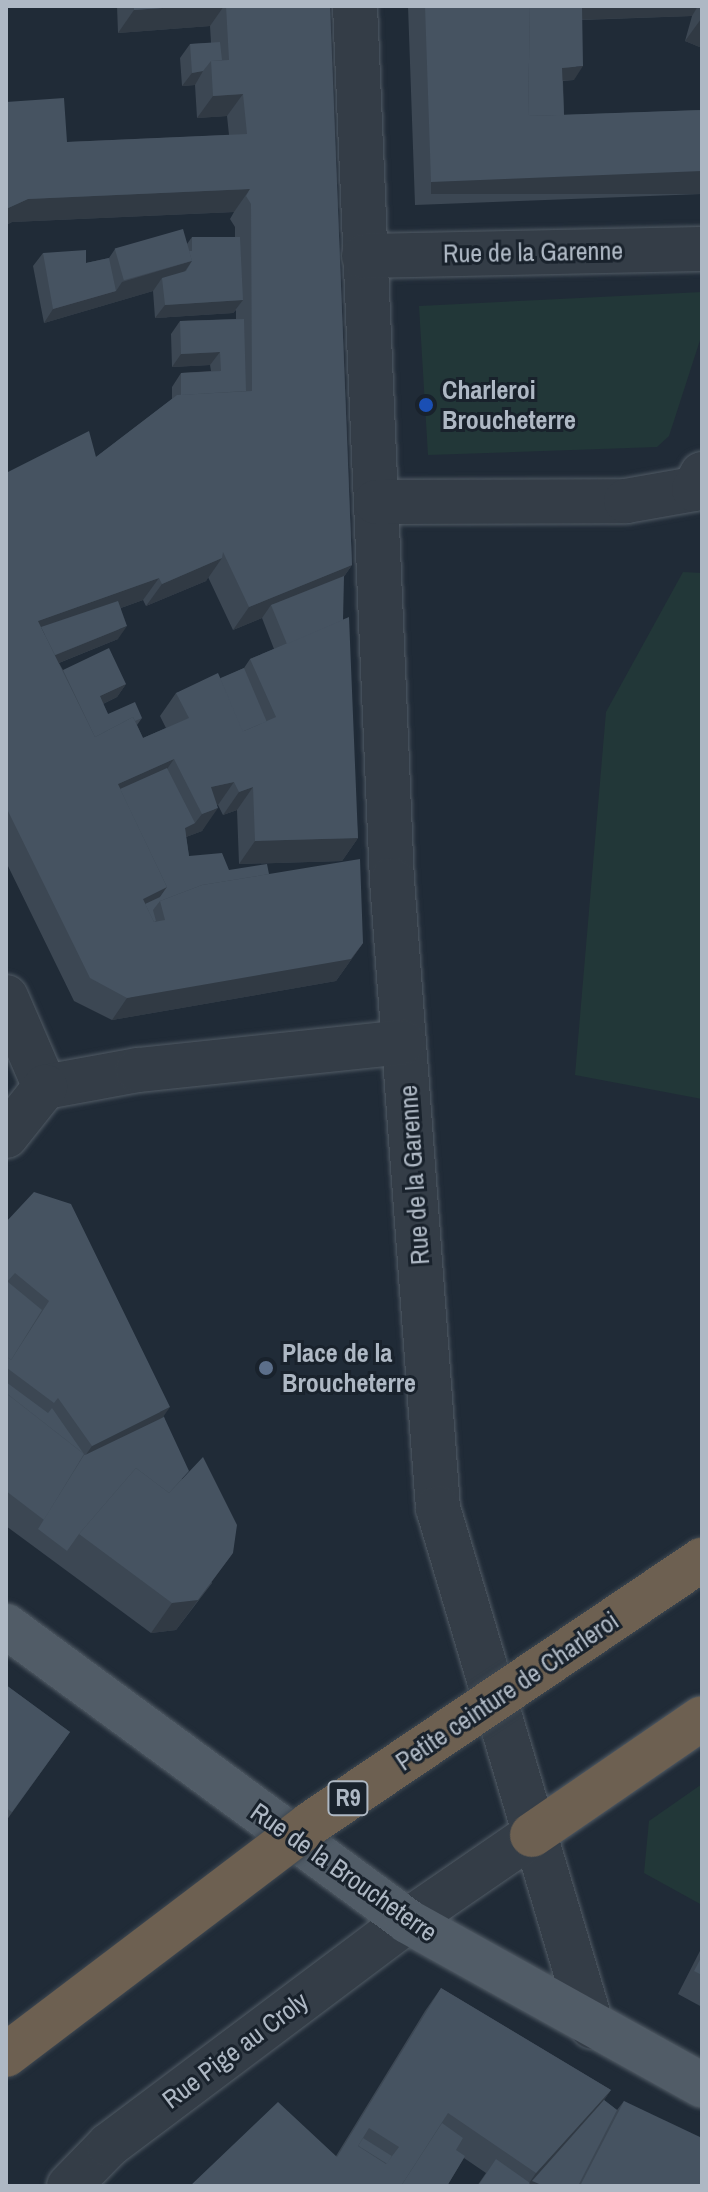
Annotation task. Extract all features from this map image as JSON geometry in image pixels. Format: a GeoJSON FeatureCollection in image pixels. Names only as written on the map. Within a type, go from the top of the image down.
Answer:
{"type":"FeatureCollection","features":[{"type":"Feature","properties":{"kind":"highway","name":"Petite ceinture de Charleroi"},"geometry":{"type":"LineString","coordinates":[[6,2055],[310,1824],[702,1560]]}},
{"type":"Feature","properties":{"kind":"highway"},"geometry":{"type":"LineString","coordinates":[[532,1835],[702,1718]]}},
{"type":"Feature","properties":{"kind":"main road","name":"Rue de la Broucheterre"},"geometry":{"type":"LineString","coordinates":[[6,1626],[407,1921],[592,2027],[702,2085]]}},
{"type":"Feature","properties":{"kind":"street","name":"Rue de la Garenne"},"geometry":{"type":"LineString","coordinates":[[355,6],[364,256],[403,1042],[438,1508],[532,1835],[592,2027]]}},
{"type":"Feature","properties":{"kind":"street","name":"Rue de la Garenne"},"geometry":{"type":"LineString","coordinates":[[364,256],[702,249]]}},
{"type":"Feature","properties":{"kind":"street"},"geometry":{"type":"LineString","coordinates":[[376,502],[626,501],[694,489],[702,474]]}},
{"type":"Feature","properties":{"kind":"street"},"geometry":{"type":"LineString","coordinates":[[6,997],[45,1087]]}},
{"type":"Feature","properties":{"kind":"street"},"geometry":{"type":"LineString","coordinates":[[6,1136],[45,1087],[138,1070],[403,1042]]}},
{"type":"Feature","properties":{"kind":"street","name":"Rue Pige au Croly"},"geometry":{"type":"LineString","coordinates":[[69,2186],[109,2145],[407,1921],[532,1835]]}},
{"type":"Feature","properties":{"kind":"green space"},"geometry":{"type":"Polygon","coordinates":[[[702,292],[702,334],[669,436],[657,447],[428,455],[419,306],[702,292]]]}},
{"type":"Feature","properties":{"kind":"green space"},"geometry":{"type":"Polygon","coordinates":[[[683,572],[702,573],[702,1099],[575,1075],[606,712],[683,572]]]}},
{"type":"Feature","properties":{"kind":"green space"},"geometry":{"type":"Polygon","coordinates":[[[702,1784],[702,1905],[644,1873],[649,1821],[702,1784]]]}},
{"type":"Feature","properties":{"kind":"building"},"geometry":{"type":"Polygon","coordinates":[[[134,6],[191,6],[134,10],[134,6]]]}},
{"type":"Feature","properties":{"kind":"building"},"geometry":{"type":"Polygon","coordinates":[[[226,6],[330,6],[352,565],[249,607],[223,552],[222,558],[162,584],[159,578],[38,621],[95,737],[133,717],[143,738],[189,718],[176,693],[218,673],[244,731],[276,717],[250,659],[349,617],[358,838],[255,841],[253,787],[239,792],[234,782],[211,787],[218,808],[202,814],[174,759],[118,784],[167,887],[143,899],[154,922],[165,920],[160,901],[202,885],[360,859],[363,943],[351,959],[127,998],[90,978],[6,807],[6,473],[89,431],[96,457],[177,395],[252,391],[251,204],[246,196],[250,189],[28,199],[6,209],[6,102],[64,98],[67,142],[247,134],[243,94],[213,96],[211,61],[229,60],[226,6]]]}},
{"type":"Feature","properties":{"kind":"building"},"geometry":{"type":"Polygon","coordinates":[[[425,6],[530,6],[528,116],[702,110],[702,171],[431,182],[425,6]]]}},
{"type":"Feature","properties":{"kind":"building"},"geometry":{"type":"Polygon","coordinates":[[[530,6],[582,6],[583,66],[562,68],[564,115],[528,116],[530,6]]]}},
{"type":"Feature","properties":{"kind":"building"},"geometry":{"type":"Polygon","coordinates":[[[220,42],[222,60],[211,61],[203,71],[192,73],[190,44],[220,42]]]}},
{"type":"Feature","properties":{"kind":"building"},"geometry":{"type":"Polygon","coordinates":[[[183,229],[192,261],[124,280],[115,249],[183,229]]]}},
{"type":"Feature","properties":{"kind":"building"},"geometry":{"type":"Polygon","coordinates":[[[192,237],[240,237],[243,300],[165,305],[162,278],[186,271],[192,261],[189,251],[192,251],[192,237]]]}},
{"type":"Feature","properties":{"kind":"building"},"geometry":{"type":"Polygon","coordinates":[[[86,250],[86,263],[109,258],[116,291],[53,309],[43,253],[86,250]]]}},
{"type":"Feature","properties":{"kind":"building"},"geometry":{"type":"Polygon","coordinates":[[[244,319],[246,391],[181,395],[181,373],[221,371],[220,352],[181,354],[180,321],[244,319]]]}},
{"type":"Feature","properties":{"kind":"building"},"geometry":{"type":"Polygon","coordinates":[[[344,576],[343,620],[287,644],[271,605],[344,576]]]}},
{"type":"Feature","properties":{"kind":"building"},"geometry":{"type":"Polygon","coordinates":[[[118,601],[127,626],[55,655],[41,627],[118,601]]]}},
{"type":"Feature","properties":{"kind":"building"},"geometry":{"type":"Polygon","coordinates":[[[109,648],[126,684],[100,696],[108,714],[135,702],[142,718],[135,721],[133,717],[95,737],[63,670],[109,648]]]}},
{"type":"Feature","properties":{"kind":"building"},"geometry":{"type":"Polygon","coordinates":[[[244,668],[267,721],[243,732],[220,678],[244,668]]]}},
{"type":"Feature","properties":{"kind":"building"},"geometry":{"type":"Polygon","coordinates":[[[167,768],[195,823],[185,828],[189,856],[222,853],[229,870],[267,864],[269,874],[202,885],[160,901],[153,910],[154,922],[145,904],[160,897],[167,887],[120,789],[167,768]]]}},
{"type":"Feature","properties":{"kind":"building"},"geometry":{"type":"Polygon","coordinates":[[[34,1192],[71,1204],[170,1407],[92,1446],[58,1398],[54,1403],[6,1369],[6,1356],[11,1360],[49,1301],[15,1273],[6,1283],[6,1222],[34,1192]]]}},
{"type":"Feature","properties":{"kind":"building"},"geometry":{"type":"Polygon","coordinates":[[[8,1282],[42,1310],[11,1360],[6,1356],[8,1282]]]}},
{"type":"Feature","properties":{"kind":"building"},"geometry":{"type":"Polygon","coordinates":[[[6,1382],[48,1413],[52,1408],[84,1454],[6,1393],[6,1382]]]}},
{"type":"Feature","properties":{"kind":"building"},"geometry":{"type":"Polygon","coordinates":[[[6,1393],[84,1454],[44,1520],[6,1491],[6,1393]]]}},
{"type":"Feature","properties":{"kind":"building"},"geometry":{"type":"Polygon","coordinates":[[[164,1417],[189,1471],[169,1493],[136,1468],[67,1551],[38,1529],[84,1455],[164,1417]]]}},
{"type":"Feature","properties":{"kind":"building"},"geometry":{"type":"Polygon","coordinates":[[[203,1457],[237,1525],[233,1553],[198,1600],[172,1603],[79,1534],[136,1468],[169,1493],[203,1457]]]}},
{"type":"Feature","properties":{"kind":"building"},"geometry":{"type":"Polygon","coordinates":[[[6,1685],[70,1732],[12,1812],[6,1808],[6,1685]]]}},
{"type":"Feature","properties":{"kind":"building"},"geometry":{"type":"Polygon","coordinates":[[[702,1956],[702,1975],[694,1971],[702,1956]]]}},
{"type":"Feature","properties":{"kind":"building"},"geometry":{"type":"Polygon","coordinates":[[[441,1988],[611,2090],[536,2173],[448,2113],[401,2186],[190,2186],[278,2102],[337,2157],[441,1988]],[[369,2128],[358,2146],[386,2164],[399,2147],[369,2128]]]}},
{"type":"Feature","properties":{"kind":"building"},"geometry":{"type":"Polygon","coordinates":[[[604,2100],[617,2110],[578,2186],[544,2186],[532,2181],[604,2100]]]}},
{"type":"Feature","properties":{"kind":"building"},"geometry":{"type":"Polygon","coordinates":[[[624,2101],[702,2138],[702,2186],[580,2186],[624,2101]]]}},
{"type":"Feature","properties":{"kind":"building"},"geometry":{"type":"Polygon","coordinates":[[[442,2123],[463,2138],[456,2150],[465,2156],[447,2186],[401,2186],[442,2123]]]}},
{"type":"Feature","properties":{"kind":"building"},"geometry":{"type":"Polygon","coordinates":[[[363,2138],[392,2156],[387,2164],[358,2146],[363,2138]]]}},
{"type":"Feature","properties":{"kind":"building"},"geometry":{"type":"Polygon","coordinates":[[[496,2159],[530,2183],[527,2186],[478,2186],[496,2159]]]}},
{"type":"Feature","properties":{"kind":"place","name":"Charleroi Broucheterre"},"geometry":{"type":"Point","coordinates":[426,405]}},
{"type":"Feature","properties":{"kind":"place","name":"Place de la Broucheterre"},"geometry":{"type":"Point","coordinates":[266,1368]}}]}
